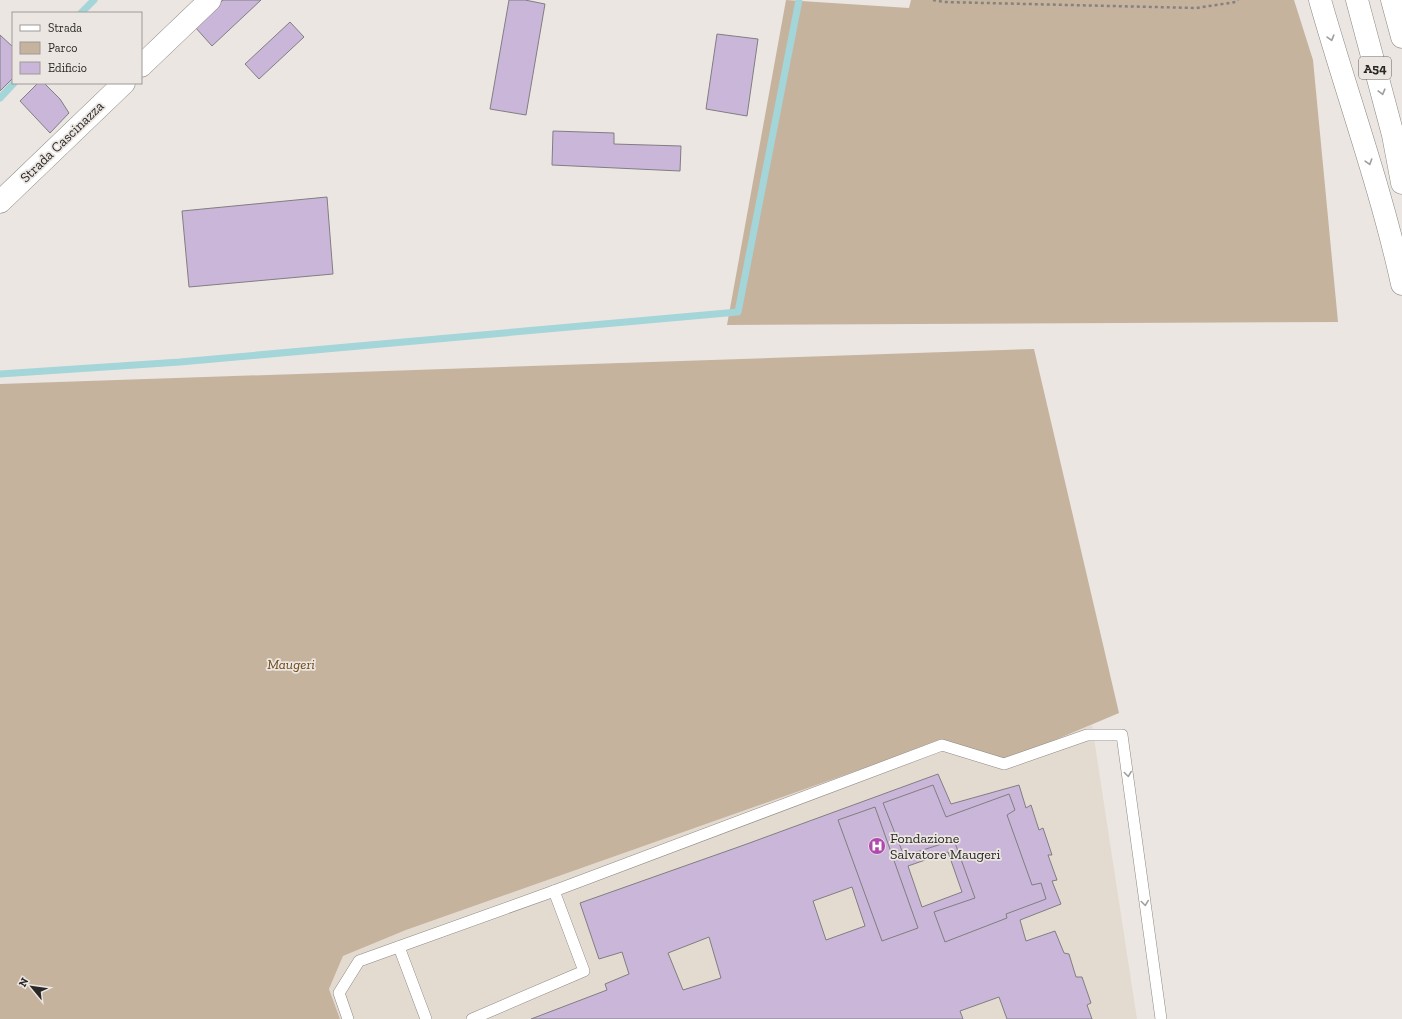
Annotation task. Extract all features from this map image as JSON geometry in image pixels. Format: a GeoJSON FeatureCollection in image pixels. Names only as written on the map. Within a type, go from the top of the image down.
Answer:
{"type":"FeatureCollection","features":[{"type":"Feature","properties":{"kind":"main road"},"geometry":{"type":"LineString","coordinates":[[142,65],[210,0]]}},
{"type":"Feature","properties":{"kind":"main road"},"geometry":{"type":"LineString","coordinates":[[1320,0],[1391,235],[1402,284]]}},
{"type":"Feature","properties":{"kind":"main road","name":"A54"},"geometry":{"type":"LineString","coordinates":[[1358,0],[1393,135],[1402,183]]}},
{"type":"Feature","properties":{"kind":"main road"},"geometry":{"type":"LineString","coordinates":[[1392,0],[1402,37]]}},
{"type":"Feature","properties":{"kind":"main road","name":"Strada Cascinazza"},"geometry":{"type":"LineString","coordinates":[[0,202],[123,84]]}},
{"type":"Feature","properties":{"kind":"lane"},"geometry":{"type":"LineString","coordinates":[[348,1019],[339,993],[359,961],[554,891],[942,745],[1004,764],[1087,735],[1122,735],[1161,1019]]}},
{"type":"Feature","properties":{"kind":"lane"},"geometry":{"type":"LineString","coordinates":[[472,1019],[584,971],[554,891]]}},
{"type":"Feature","properties":{"kind":"lane"},"geometry":{"type":"LineString","coordinates":[[399,947],[426,1019]]}},
{"type":"Feature","properties":{"kind":"path"},"geometry":{"type":"LineString","coordinates":[[933,0],[944,2],[1196,8],[1236,2],[1238,0]]}},
{"type":"Feature","properties":{"kind":"shaded area","name":"Fondazione Salvatore Maugeri"},"geometry":{"type":"Polygon","coordinates":[[[1092,725],[1137,1019],[340,1019],[329,989],[343,956],[406,930],[941,741],[1003,762],[1092,725]]]}},
{"type":"Feature","properties":{"kind":"green space"},"geometry":{"type":"Polygon","coordinates":[[[786,0],[909,8],[911,0],[1294,0],[1313,60],[1338,322],[727,325],[786,0]]]}},
{"type":"Feature","properties":{"kind":"green space","name":"Maugeri"},"geometry":{"type":"Polygon","coordinates":[[[1034,349],[1119,713],[1003,762],[941,741],[406,930],[343,956],[329,989],[340,1019],[0,1019],[0,384],[1034,349]]]}},
{"type":"Feature","properties":{"kind":"building"},"geometry":{"type":"Polygon","coordinates":[[[223,0],[261,0],[212,46],[195,27],[223,0]]]}},
{"type":"Feature","properties":{"kind":"building"},"geometry":{"type":"Polygon","coordinates":[[[509,0],[525,0],[545,4],[526,115],[490,109],[509,0]]]}},
{"type":"Feature","properties":{"kind":"building"},"geometry":{"type":"Polygon","coordinates":[[[290,22],[304,37],[259,79],[245,64],[290,22]]]}},
{"type":"Feature","properties":{"kind":"building"},"geometry":{"type":"Polygon","coordinates":[[[717,34],[758,39],[747,116],[706,109],[717,34]]]}},
{"type":"Feature","properties":{"kind":"building"},"geometry":{"type":"Polygon","coordinates":[[[0,35],[12,46],[12,79],[0,91],[0,35]]]}},
{"type":"Feature","properties":{"kind":"building"},"geometry":{"type":"Polygon","coordinates":[[[37,84],[45,84],[60,99],[69,113],[50,133],[20,101],[37,84]]]}},
{"type":"Feature","properties":{"kind":"building"},"geometry":{"type":"Polygon","coordinates":[[[553,131],[614,133],[614,144],[681,146],[680,171],[552,165],[553,131]]]}},
{"type":"Feature","properties":{"kind":"building"},"geometry":{"type":"Polygon","coordinates":[[[327,197],[333,274],[189,287],[182,211],[327,197]]]}},
{"type":"Feature","properties":{"kind":"building"},"geometry":{"type":"Polygon","coordinates":[[[938,774],[951,804],[1019,785],[1026,808],[1031,805],[1039,830],[1043,828],[1052,855],[1048,855],[1057,880],[1052,881],[1061,904],[1020,920],[1026,941],[1055,931],[1064,953],[1069,954],[1076,977],[1082,977],[1091,1003],[1087,1005],[1092,1019],[1007,1019],[999,997],[960,1011],[963,1019],[531,1019],[607,990],[605,984],[629,974],[622,952],[599,959],[580,903],[938,774]],[[948,852],[908,866],[922,907],[962,892],[948,852]],[[852,887],[813,901],[826,940],[865,926],[852,887]],[[709,937],[668,953],[683,990],[721,978],[709,937]]]}},
{"type":"Feature","properties":{"kind":"building"},"geometry":{"type":"Polygon","coordinates":[[[933,785],[946,817],[1009,794],[1015,810],[1007,815],[1032,885],[1041,883],[1046,899],[1006,914],[1007,918],[945,942],[934,912],[975,898],[954,840],[904,856],[883,803],[933,785]]]}},
{"type":"Feature","properties":{"kind":"building"},"geometry":{"type":"Polygon","coordinates":[[[875,807],[918,928],[882,941],[838,820],[875,807]]]}},
{"type":"Feature","properties":{"kind":"waterway"},"geometry":{"type":"LineString","coordinates":[[82,12],[94,0]]}},
{"type":"Feature","properties":{"kind":"waterway"},"geometry":{"type":"LineString","coordinates":[[0,374],[180,362],[738,312],[799,0]]}},
{"type":"Feature","properties":{"kind":"waterway"},"geometry":{"type":"LineString","coordinates":[[0,98],[13,84]]}},
{"type":"Feature","properties":{"kind":"place","name":"Fondazione Salvatore Maugeri"},"geometry":{"type":"Point","coordinates":[877,846]}}]}
